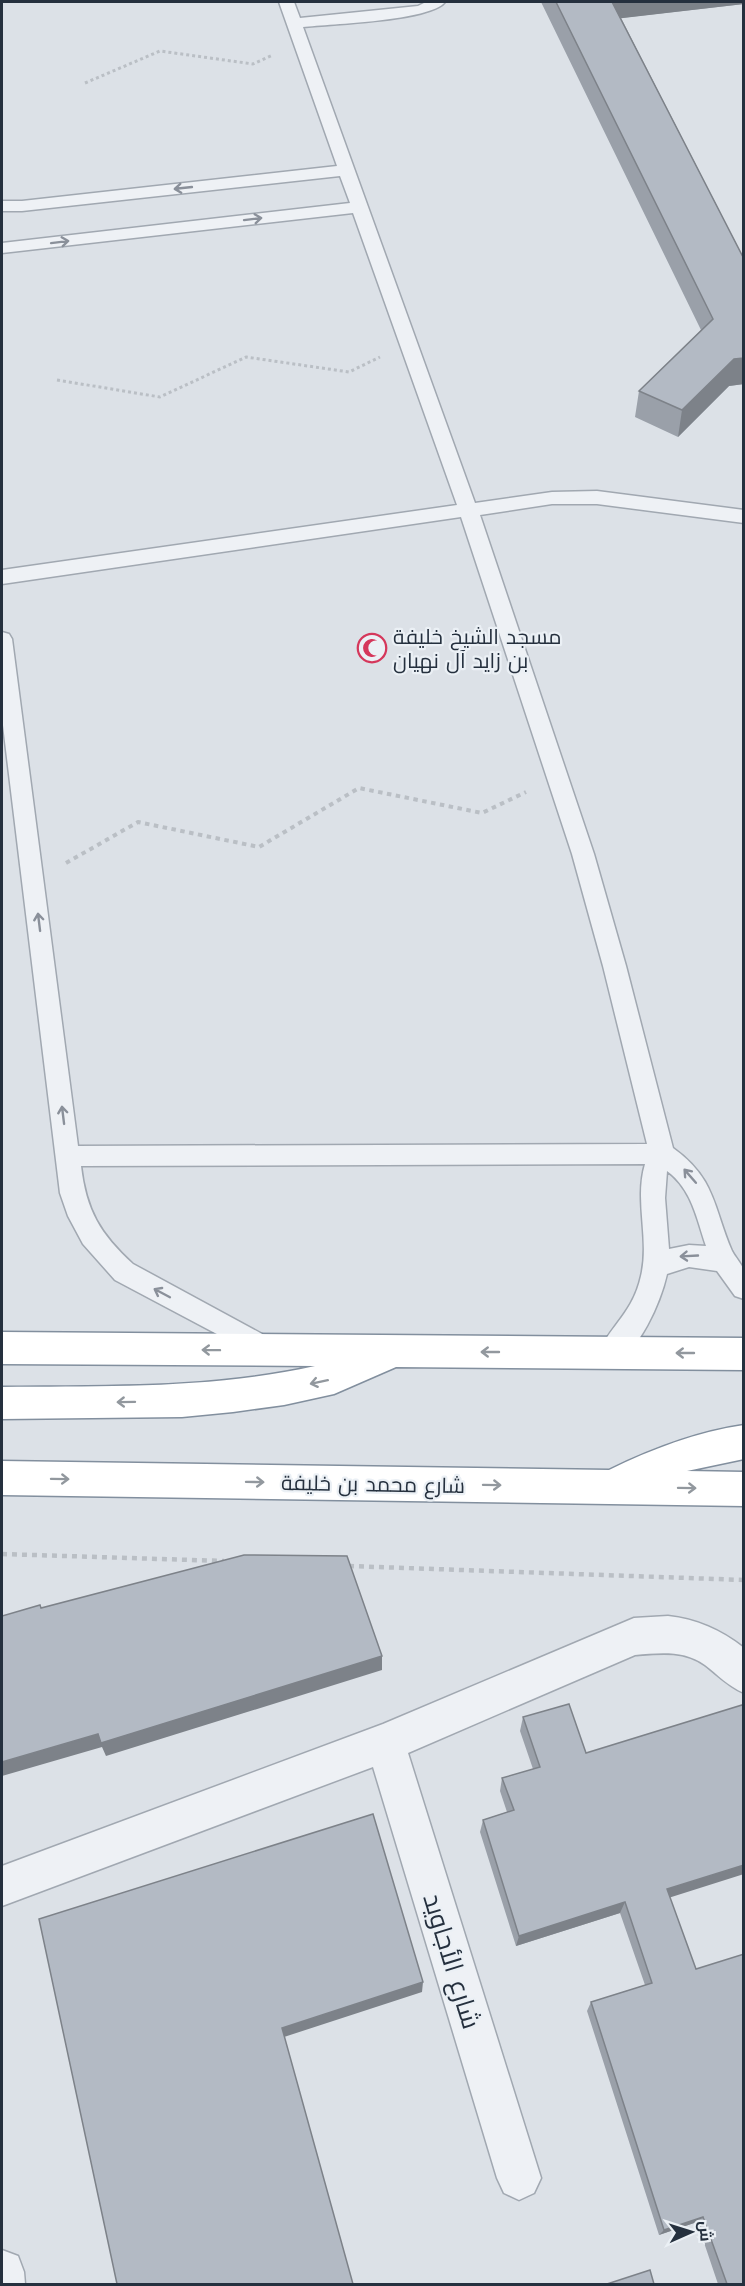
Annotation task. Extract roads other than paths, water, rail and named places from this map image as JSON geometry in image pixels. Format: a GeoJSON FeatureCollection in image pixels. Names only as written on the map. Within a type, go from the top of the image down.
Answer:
{"type":"FeatureCollection","features":[{"type":"Feature","properties":{"kind":"highway"},"geometry":{"type":"LineString","coordinates":[[2,1348],[744,1354]]}},
{"type":"Feature","properties":{"kind":"highway"},"geometry":{"type":"LineString","coordinates":[[2,1403],[172,1401],[233,1396],[284,1389],[334,1378],[392,1352]]}},
{"type":"Feature","properties":{"kind":"highway"},"geometry":{"type":"LineString","coordinates":[[612,1487],[649,1468],[688,1454],[744,1442]]}},
{"type":"Feature","properties":{"kind":"highway","name":"شارع محمد بن خليفة"},"geometry":{"type":"LineString","coordinates":[[2,1478],[744,1489]]}},
{"type":"Feature","properties":{"kind":"street"},"geometry":{"type":"LineString","coordinates":[[2,1886],[385,1743],[634,1637],[659,1634],[687,1635],[720,1652],[744,1674]]}},
{"type":"Feature","properties":{"kind":"street","name":"شارع الأجاويد"},"geometry":{"type":"LineString","coordinates":[[385,1743],[519,2178]]}},
{"type":"Feature","properties":{"kind":"street"},"geometry":{"type":"LineString","coordinates":[[2,2272],[3,2284]]}},
{"type":"Feature","properties":{"kind":"lane"},"geometry":{"type":"LineString","coordinates":[[287,2],[469,509],[558,776],[590,878],[662,1154],[652,1178],[657,1243],[656,1267],[641,1313],[628,1334],[611,1353]]}},
{"type":"Feature","properties":{"kind":"lane"},"geometry":{"type":"LineString","coordinates":[[295,23],[421,10],[437,2]]}},
{"type":"Feature","properties":{"kind":"lane"},"geometry":{"type":"LineString","coordinates":[[2,206],[21,206],[346,170]]}},
{"type":"Feature","properties":{"kind":"lane"},"geometry":{"type":"LineString","coordinates":[[2,248],[359,207]]}},
{"type":"Feature","properties":{"kind":"lane"},"geometry":{"type":"LineString","coordinates":[[2,577],[524,500],[582,497],[641,501],[744,517]]}},
{"type":"Feature","properties":{"kind":"lane"},"geometry":{"type":"LineString","coordinates":[[2,639],[72,1193],[79,1214],[89,1235],[105,1255],[124,1272],[269,1351]]}},
{"type":"Feature","properties":{"kind":"lane"},"geometry":{"type":"LineString","coordinates":[[68,1156],[662,1154],[675,1161],[695,1182],[703,1195],[723,1262],[744,1288]]}},
{"type":"Feature","properties":{"kind":"lane"},"geometry":{"type":"LineString","coordinates":[[656,1267],[670,1258],[688,1255],[706,1256],[723,1262]]}},
{"type":"Feature","properties":{"kind":"place","name":"مسجد الشيخ خليفة بن زايد آل نهيان"},"geometry":{"type":"Point","coordinates":[372,648]}}]}
